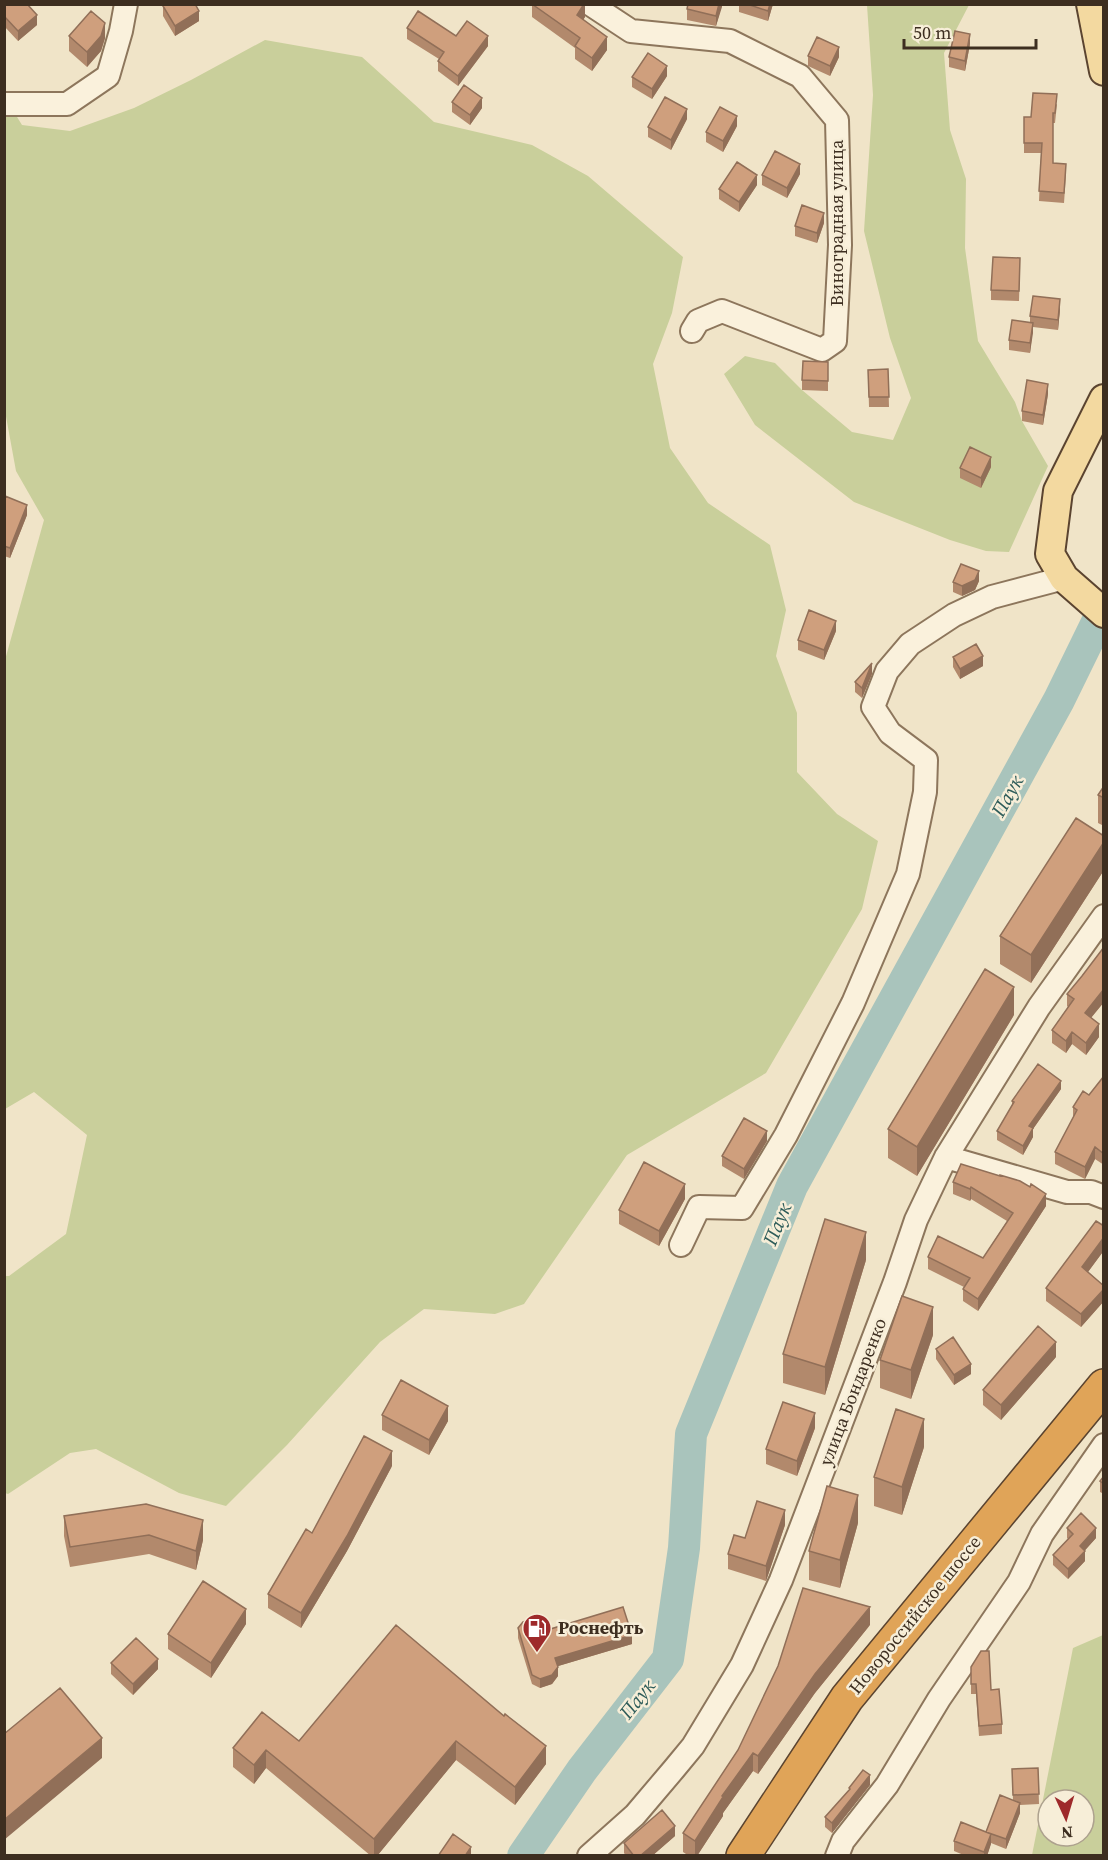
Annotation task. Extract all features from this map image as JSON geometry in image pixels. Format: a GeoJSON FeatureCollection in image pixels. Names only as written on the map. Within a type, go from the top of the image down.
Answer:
{"type":"FeatureCollection","features":[{"type":"Feature","properties":{"kind":"highway","name":"Новороссийское шоссе"},"geometry":{"type":"LineString","coordinates":[[743,1856],[847,1698],[1104,1386]]}},
{"type":"Feature","properties":{"kind":"main road"},"geometry":{"type":"LineString","coordinates":[[1091,4],[1104,71]]}},
{"type":"Feature","properties":{"kind":"main road"},"geometry":{"type":"LineString","coordinates":[[1104,399],[1058,491],[1050,554],[1064,578],[1104,613]]}},
{"type":"Feature","properties":{"kind":"street"},"geometry":{"type":"LineString","coordinates":[[4,104],[67,104],[108,76],[126,4]]}},
{"type":"Feature","properties":{"kind":"street","name":"Виноградная улица"},"geometry":{"type":"LineString","coordinates":[[590,4],[630,31],[730,41],[800,76],[837,120],[840,245],[835,341],[822,350],[722,311],[698,321],[692,332]]}},
{"type":"Feature","properties":{"kind":"street"},"geometry":{"type":"LineString","coordinates":[[681,1245],[699,1207],[742,1208],[786,1135],[853,1003],[908,874],[925,792],[926,760],[890,733],[873,707],[887,671],[910,644],[954,615],[992,597],[1064,578]]}},
{"type":"Feature","properties":{"kind":"street","name":"улица Бондаренко"},"geometry":{"type":"LineString","coordinates":[[589,1856],[635,1815],[688,1752],[742,1665],[781,1580],[895,1282],[916,1220],[946,1157],[1039,1007],[1104,916]]}},
{"type":"Feature","properties":{"kind":"street"},"geometry":{"type":"LineString","coordinates":[[946,1157],[1067,1192],[1091,1192],[1104,1197]]}},
{"type":"Feature","properties":{"kind":"street"},"geometry":{"type":"LineString","coordinates":[[837,1856],[843,1840],[887,1785],[939,1699],[1019,1582],[1042,1534],[1104,1445]]}},
{"type":"Feature","properties":{"kind":"green space"},"geometry":{"type":"Polygon","coordinates":[[[867,5],[969,5],[944,53],[950,130],[966,179],[965,248],[978,341],[1015,402],[1022,421],[1048,466],[1009,552],[986,551],[950,540],[854,502],[755,425],[724,374],[745,356],[775,363],[802,390],[852,432],[893,440],[911,398],[890,338],[864,231],[873,95],[867,5]]]}},
{"type":"Feature","properties":{"kind":"green space"},"geometry":{"type":"Polygon","coordinates":[[[265,40],[362,57],[434,122],[532,145],[588,176],[683,257],[672,313],[653,364],[670,448],[708,503],[770,545],[786,610],[776,656],[797,713],[797,772],[837,814],[878,841],[862,909],[766,1073],[627,1155],[524,1304],[495,1314],[424,1309],[380,1342],[287,1445],[226,1506],[179,1493],[96,1449],[70,1453],[8,1494],[5,1493],[5,1276],[9,1276],[66,1234],[87,1135],[34,1092],[5,1109],[5,660],[44,520],[16,471],[5,411],[4,96],[22,125],[70,131],[134,108],[265,40]]]}},
{"type":"Feature","properties":{"kind":"green space"},"geometry":{"type":"Polygon","coordinates":[[[1103,1635],[1103,1855],[1032,1855],[1036,1835],[1036,1848],[1096,1848],[1096,1788],[1045,1788],[1073,1648],[1103,1635]]]}},
{"type":"Feature","properties":{"kind":"building"},"geometry":{"type":"Polygon","coordinates":[[[4,4],[27,4],[37,15],[18,31],[4,16],[4,4]]]}},
{"type":"Feature","properties":{"kind":"building"},"geometry":{"type":"Polygon","coordinates":[[[165,4],[195,4],[199,11],[175,26],[163,6],[165,4]]]}},
{"type":"Feature","properties":{"kind":"building"},"geometry":{"type":"Polygon","coordinates":[[[532,4],[584,4],[577,15],[607,37],[592,58],[575,46],[580,38],[532,4]]]}},
{"type":"Feature","properties":{"kind":"building"},"geometry":{"type":"Polygon","coordinates":[[[688,4],[719,4],[716,16],[687,9],[688,4]]]}},
{"type":"Feature","properties":{"kind":"building"},"geometry":{"type":"Polygon","coordinates":[[[747,4],[770,4],[768,11],[747,4]]]}},
{"type":"Feature","properties":{"kind":"building"},"geometry":{"type":"Polygon","coordinates":[[[91,11],[105,23],[101,36],[87,52],[69,36],[91,11]]]}},
{"type":"Feature","properties":{"kind":"building"},"geometry":{"type":"Polygon","coordinates":[[[418,11],[456,36],[467,21],[488,36],[458,76],[438,61],[444,52],[407,28],[418,11]]]}},
{"type":"Feature","properties":{"kind":"building"},"geometry":{"type":"Polygon","coordinates":[[[955,31],[970,34],[965,61],[949,57],[955,31]]]}},
{"type":"Feature","properties":{"kind":"building"},"geometry":{"type":"Polygon","coordinates":[[[817,37],[839,47],[830,66],[808,56],[817,37]]]}},
{"type":"Feature","properties":{"kind":"building"},"geometry":{"type":"Polygon","coordinates":[[[648,53],[667,66],[652,89],[632,77],[648,53]]]}},
{"type":"Feature","properties":{"kind":"building"},"geometry":{"type":"Polygon","coordinates":[[[464,85],[482,98],[470,115],[452,102],[464,85]]]}},
{"type":"Feature","properties":{"kind":"building"},"geometry":{"type":"Polygon","coordinates":[[[1033,93],[1057,94],[1055,113],[1053,113],[1053,163],[1066,164],[1064,193],[1039,191],[1042,143],[1024,143],[1024,117],[1031,117],[1033,93]]]}},
{"type":"Feature","properties":{"kind":"building"},"geometry":{"type":"Polygon","coordinates":[[[665,97],[687,109],[671,140],[648,127],[665,97]]]}},
{"type":"Feature","properties":{"kind":"building"},"geometry":{"type":"Polygon","coordinates":[[[720,107],[737,116],[723,141],[706,132],[720,107]]]}},
{"type":"Feature","properties":{"kind":"building"},"geometry":{"type":"Polygon","coordinates":[[[775,151],[800,164],[787,188],[762,175],[775,151]]]}},
{"type":"Feature","properties":{"kind":"building"},"geometry":{"type":"Polygon","coordinates":[[[737,162],[757,175],[739,202],[719,189],[737,162]]]}},
{"type":"Feature","properties":{"kind":"building"},"geometry":{"type":"Polygon","coordinates":[[[802,205],[824,213],[817,233],[795,226],[802,205]]]}},
{"type":"Feature","properties":{"kind":"building"},"geometry":{"type":"Polygon","coordinates":[[[993,257],[1020,258],[1019,291],[991,290],[993,257]]]}},
{"type":"Feature","properties":{"kind":"building"},"geometry":{"type":"Polygon","coordinates":[[[1033,296],[1060,299],[1058,320],[1030,316],[1033,296]]]}},
{"type":"Feature","properties":{"kind":"building"},"geometry":{"type":"Polygon","coordinates":[[[1012,320],[1033,323],[1030,343],[1009,340],[1012,320]]]}},
{"type":"Feature","properties":{"kind":"building"},"geometry":{"type":"Polygon","coordinates":[[[803,361],[828,362],[828,381],[802,380],[803,361]]]}},
{"type":"Feature","properties":{"kind":"building"},"geometry":{"type":"Polygon","coordinates":[[[888,369],[889,397],[869,397],[868,370],[888,369]]]}},
{"type":"Feature","properties":{"kind":"building"},"geometry":{"type":"Polygon","coordinates":[[[1027,380],[1048,384],[1043,415],[1022,411],[1027,380]]]}},
{"type":"Feature","properties":{"kind":"building"},"geometry":{"type":"Polygon","coordinates":[[[970,447],[991,457],[981,478],[960,468],[970,447]]]}},
{"type":"Feature","properties":{"kind":"building"},"geometry":{"type":"Polygon","coordinates":[[[5,496],[27,505],[10,548],[4,546],[5,496]]]}},
{"type":"Feature","properties":{"kind":"building"},"geometry":{"type":"Polygon","coordinates":[[[961,564],[979,571],[975,580],[962,586],[953,582],[961,564]]]}},
{"type":"Feature","properties":{"kind":"building"},"geometry":{"type":"Polygon","coordinates":[[[809,610],[836,621],[824,650],[798,640],[809,610]]]}},
{"type":"Feature","properties":{"kind":"building"},"geometry":{"type":"Polygon","coordinates":[[[976,644],[983,656],[960,669],[953,657],[976,644]]]}},
{"type":"Feature","properties":{"kind":"building"},"geometry":{"type":"Polygon","coordinates":[[[872,663],[862,688],[855,682],[872,663]]]}},
{"type":"Feature","properties":{"kind":"building"},"geometry":{"type":"Polygon","coordinates":[[[1104,786],[1104,798],[1098,795],[1104,786]]]}},
{"type":"Feature","properties":{"kind":"building"},"geometry":{"type":"Polygon","coordinates":[[[1076,818],[1104,836],[1104,842],[1031,955],[1000,936],[1076,818]]]}},
{"type":"Feature","properties":{"kind":"building"},"geometry":{"type":"Polygon","coordinates":[[[1104,947],[1104,989],[1085,1013],[1099,1024],[1086,1043],[1072,1032],[1066,1041],[1052,1030],[1074,999],[1067,994],[1104,947]]]}},
{"type":"Feature","properties":{"kind":"building"},"geometry":{"type":"Polygon","coordinates":[[[985,969],[1014,987],[917,1147],[888,1129],[985,969]]]}},
{"type":"Feature","properties":{"kind":"building"},"geometry":{"type":"Polygon","coordinates":[[[1038,1064],[1061,1081],[1029,1126],[1033,1128],[1023,1146],[997,1131],[1014,1102],[1012,1101],[1038,1064]]]}},
{"type":"Feature","properties":{"kind":"building"},"geometry":{"type":"Polygon","coordinates":[[[1104,1076],[1104,1154],[1095,1147],[1085,1167],[1055,1152],[1077,1110],[1073,1107],[1083,1091],[1089,1095],[1104,1076]]]}},
{"type":"Feature","properties":{"kind":"building"},"geometry":{"type":"Polygon","coordinates":[[[744,1118],[767,1131],[744,1169],[722,1156],[744,1118]]]}},
{"type":"Feature","properties":{"kind":"building"},"geometry":{"type":"Polygon","coordinates":[[[644,1162],[685,1184],[659,1231],[619,1210],[644,1162]]]}},
{"type":"Feature","properties":{"kind":"building"},"geometry":{"type":"Polygon","coordinates":[[[961,1164],[1020,1181],[1030,1187],[1031,1184],[1046,1194],[978,1299],[963,1289],[970,1278],[928,1257],[938,1236],[983,1258],[1013,1213],[971,1187],[970,1189],[953,1182],[961,1164]]]}},
{"type":"Feature","properties":{"kind":"building"},"geometry":{"type":"Polygon","coordinates":[[[825,1219],[866,1232],[825,1367],[783,1354],[825,1219]]]}},
{"type":"Feature","properties":{"kind":"building"},"geometry":{"type":"Polygon","coordinates":[[[1096,1221],[1104,1226],[1104,1242],[1102,1240],[1082,1267],[1104,1286],[1104,1289],[1081,1314],[1046,1288],[1096,1221]]]}},
{"type":"Feature","properties":{"kind":"building"},"geometry":{"type":"Polygon","coordinates":[[[902,1296],[933,1307],[911,1370],[880,1360],[902,1296]]]}},
{"type":"Feature","properties":{"kind":"building"},"geometry":{"type":"Polygon","coordinates":[[[1038,1326],[1056,1342],[1001,1405],[983,1390],[1038,1326]]]}},
{"type":"Feature","properties":{"kind":"building"},"geometry":{"type":"Polygon","coordinates":[[[953,1337],[971,1364],[954,1375],[936,1349],[953,1337]]]}},
{"type":"Feature","properties":{"kind":"building"},"geometry":{"type":"Polygon","coordinates":[[[401,1380],[448,1406],[429,1440],[382,1415],[401,1380]]]}},
{"type":"Feature","properties":{"kind":"building"},"geometry":{"type":"Polygon","coordinates":[[[783,1402],[815,1413],[797,1461],[766,1449],[783,1402]]]}},
{"type":"Feature","properties":{"kind":"building"},"geometry":{"type":"Polygon","coordinates":[[[896,1409],[924,1419],[902,1487],[874,1477],[896,1409]]]}},
{"type":"Feature","properties":{"kind":"building"},"geometry":{"type":"Polygon","coordinates":[[[364,1436],[392,1451],[347,1536],[301,1613],[268,1594],[306,1529],[312,1533],[364,1436]]]}},
{"type":"Feature","properties":{"kind":"building"},"geometry":{"type":"Polygon","coordinates":[[[827,1486],[858,1495],[840,1560],[809,1551],[827,1486]]]}},
{"type":"Feature","properties":{"kind":"building"},"geometry":{"type":"Polygon","coordinates":[[[757,1501],[785,1510],[766,1566],[728,1554],[734,1535],[745,1538],[757,1501]]]}},
{"type":"Feature","properties":{"kind":"building"},"geometry":{"type":"Polygon","coordinates":[[[146,1504],[203,1520],[196,1551],[149,1535],[70,1547],[64,1516],[146,1504]]]}},
{"type":"Feature","properties":{"kind":"building"},"geometry":{"type":"Polygon","coordinates":[[[1081,1513],[1096,1528],[1080,1546],[1085,1551],[1068,1569],[1053,1555],[1073,1534],[1067,1528],[1081,1513]]]}},
{"type":"Feature","properties":{"kind":"building"},"geometry":{"type":"Polygon","coordinates":[[[203,1581],[246,1609],[211,1663],[168,1634],[203,1581]]]}},
{"type":"Feature","properties":{"kind":"building"},"geometry":{"type":"Polygon","coordinates":[[[803,1588],[870,1607],[815,1674],[758,1756],[753,1753],[722,1796],[695,1841],[683,1833],[738,1750],[778,1666],[803,1588]]]}},
{"type":"Feature","properties":{"kind":"building"},"geometry":{"type":"Polygon","coordinates":[[[623,1607],[632,1635],[555,1658],[558,1667],[552,1675],[540,1679],[532,1675],[518,1628],[523,1622],[535,1618],[544,1621],[547,1630],[623,1607]]]}},
{"type":"Feature","properties":{"kind":"building"},"geometry":{"type":"Polygon","coordinates":[[[396,1625],[504,1716],[505,1714],[546,1746],[515,1787],[456,1741],[374,1839],[266,1750],[254,1765],[233,1748],[262,1712],[299,1741],[396,1625]]]}},
{"type":"Feature","properties":{"kind":"building"},"geometry":{"type":"Polygon","coordinates":[[[136,1638],[158,1659],[133,1684],[111,1663],[136,1638]]]}},
{"type":"Feature","properties":{"kind":"building"},"geometry":{"type":"Polygon","coordinates":[[[981,1651],[989,1651],[991,1690],[999,1689],[1002,1724],[979,1726],[976,1684],[971,1684],[971,1667],[981,1651]]]}},
{"type":"Feature","properties":{"kind":"building"},"geometry":{"type":"Polygon","coordinates":[[[60,1688],[102,1738],[4,1820],[4,1734],[60,1688]]]}},
{"type":"Feature","properties":{"kind":"building"},"geometry":{"type":"Polygon","coordinates":[[[1038,1768],[1039,1788],[1036,1788],[1036,1794],[1013,1795],[1012,1769],[1038,1768]]]}},
{"type":"Feature","properties":{"kind":"building"},"geometry":{"type":"Polygon","coordinates":[[[863,1770],[870,1775],[832,1823],[825,1817],[850,1789],[863,1770]]]}},
{"type":"Feature","properties":{"kind":"building"},"geometry":{"type":"Polygon","coordinates":[[[1000,1795],[1020,1803],[1006,1839],[986,1832],[1000,1795]]]}},
{"type":"Feature","properties":{"kind":"building"},"geometry":{"type":"Polygon","coordinates":[[[662,1810],[675,1826],[640,1856],[634,1856],[624,1843],[662,1810]]]}},
{"type":"Feature","properties":{"kind":"building"},"geometry":{"type":"Polygon","coordinates":[[[961,1822],[991,1834],[984,1852],[954,1841],[961,1822]]]}},
{"type":"Feature","properties":{"kind":"building"},"geometry":{"type":"Polygon","coordinates":[[[453,1834],[471,1847],[465,1856],[438,1856],[453,1834]]]}},
{"type":"Feature","properties":{"kind":"waterway","name":"Паук"},"geometry":{"type":"LineString","coordinates":[[523,1856],[582,1770],[668,1659],[684,1548],[691,1434],[792,1186],[1059,700],[1104,608]]}},
{"type":"Feature","properties":{"kind":"place","name":"Роснефть"},"geometry":{"type":"Point","coordinates":[537,1654]}}]}
